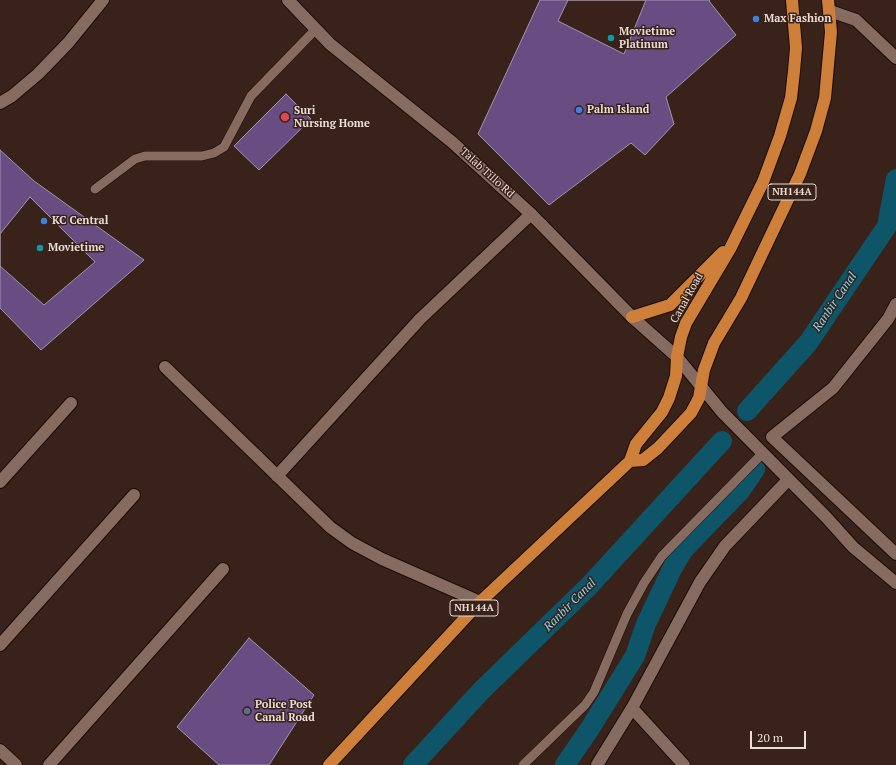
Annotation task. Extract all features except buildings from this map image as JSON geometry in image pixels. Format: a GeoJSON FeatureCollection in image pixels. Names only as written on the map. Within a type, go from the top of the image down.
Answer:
{"type":"FeatureCollection","features":[{"type":"Feature","properties":{"kind":"highway","name":"Canal Road"},"geometry":{"type":"LineString","coordinates":[[676,357],[686,323],[733,244],[763,182],[780,136],[791,98],[796,48],[792,0]]}},
{"type":"Feature","properties":{"kind":"highway","name":"NH144A"},"geometry":{"type":"LineString","coordinates":[[630,461],[643,460],[692,413],[699,398],[704,370],[714,343],[741,298],[783,213],[816,131],[825,98],[831,32],[829,5]]}},
{"type":"Feature","properties":{"kind":"highway"},"geometry":{"type":"LineString","coordinates":[[632,317],[670,305],[705,269],[733,244]]}},
{"type":"Feature","properties":{"kind":"highway","name":"NH144A"},"geometry":{"type":"LineString","coordinates":[[329,765],[480,602],[630,461],[636,444],[662,412],[669,398],[676,376],[676,357]]}},
{"type":"Feature","properties":{"kind":"street"},"geometry":{"type":"LineString","coordinates":[[0,103],[12,96],[38,74],[68,43],[103,0]]}},
{"type":"Feature","properties":{"kind":"street","name":"Talab Tillo Rd"},"geometry":{"type":"LineString","coordinates":[[288,0],[330,44],[452,142],[531,214],[632,317],[676,357]]}},
{"type":"Feature","properties":{"kind":"street"},"geometry":{"type":"LineString","coordinates":[[829,5],[856,20],[896,58]]}},
{"type":"Feature","properties":{"kind":"street"},"geometry":{"type":"LineString","coordinates":[[277,476],[420,319],[531,214]]}},
{"type":"Feature","properties":{"kind":"street"},"geometry":{"type":"LineString","coordinates":[[896,304],[883,326],[833,388],[772,437],[896,554]]}},
{"type":"Feature","properties":{"kind":"street"},"geometry":{"type":"LineString","coordinates":[[676,357],[701,388],[762,454],[826,517],[853,547],[896,582]]}},
{"type":"Feature","properties":{"kind":"street"},"geometry":{"type":"LineString","coordinates":[[166,367],[330,527],[352,544],[382,559],[480,602]]}},
{"type":"Feature","properties":{"kind":"street"},"geometry":{"type":"LineString","coordinates":[[0,482],[71,403]]}},
{"type":"Feature","properties":{"kind":"street"},"geometry":{"type":"LineString","coordinates":[[597,765],[632,708],[700,582],[725,546],[788,480]]}},
{"type":"Feature","properties":{"kind":"street"},"geometry":{"type":"LineString","coordinates":[[0,645],[134,495]]}},
{"type":"Feature","properties":{"kind":"street"},"geometry":{"type":"LineString","coordinates":[[49,765],[223,569]]}},
{"type":"Feature","properties":{"kind":"street"},"geometry":{"type":"LineString","coordinates":[[632,708],[684,765]]}},
{"type":"Feature","properties":{"kind":"street"},"geometry":{"type":"LineString","coordinates":[[0,750],[16,765]]}},
{"type":"Feature","properties":{"kind":"lane"},"geometry":{"type":"LineString","coordinates":[[95,189],[135,159],[144,156],[202,156],[214,153],[224,147],[252,96],[316,29]]}},
{"type":"Feature","properties":{"kind":"lane"},"geometry":{"type":"LineString","coordinates":[[523,765],[585,705],[594,692],[628,614],[644,583],[662,556],[762,454]]}},
{"type":"Feature","properties":{"kind":"waterway","name":"Ranbir Canal"},"geometry":{"type":"LineString","coordinates":[[747,411],[808,343],[887,226],[896,179]]}},
{"type":"Feature","properties":{"kind":"waterway","name":"Ranbir Canal"},"geometry":{"type":"LineString","coordinates":[[413,765],[481,691],[589,586],[722,441]]}},
{"type":"Feature","properties":{"kind":"waterway","name":"Ranbir Canal"},"geometry":{"type":"LineString","coordinates":[[565,765],[589,730],[635,656],[646,624],[673,567],[684,549],[740,491],[755,469]]}},
{"type":"Feature","properties":{"kind":"place","name":"Max Fashion"},"geometry":{"type":"Point","coordinates":[756,19]}},
{"type":"Feature","properties":{"kind":"place","name":"Movietime Platinum"},"geometry":{"type":"Point","coordinates":[611,38]}},
{"type":"Feature","properties":{"kind":"place","name":"Palm Island"},"geometry":{"type":"Point","coordinates":[579,110]}},
{"type":"Feature","properties":{"kind":"place","name":"Suri Nursing Home"},"geometry":{"type":"Point","coordinates":[285,117]}},
{"type":"Feature","properties":{"kind":"place","name":"KC Central"},"geometry":{"type":"Point","coordinates":[44,221]}},
{"type":"Feature","properties":{"kind":"place","name":"Movietime"},"geometry":{"type":"Point","coordinates":[40,248]}},
{"type":"Feature","properties":{"kind":"place","name":"Police Post Canal Road"},"geometry":{"type":"Point","coordinates":[247,711]}}]}
